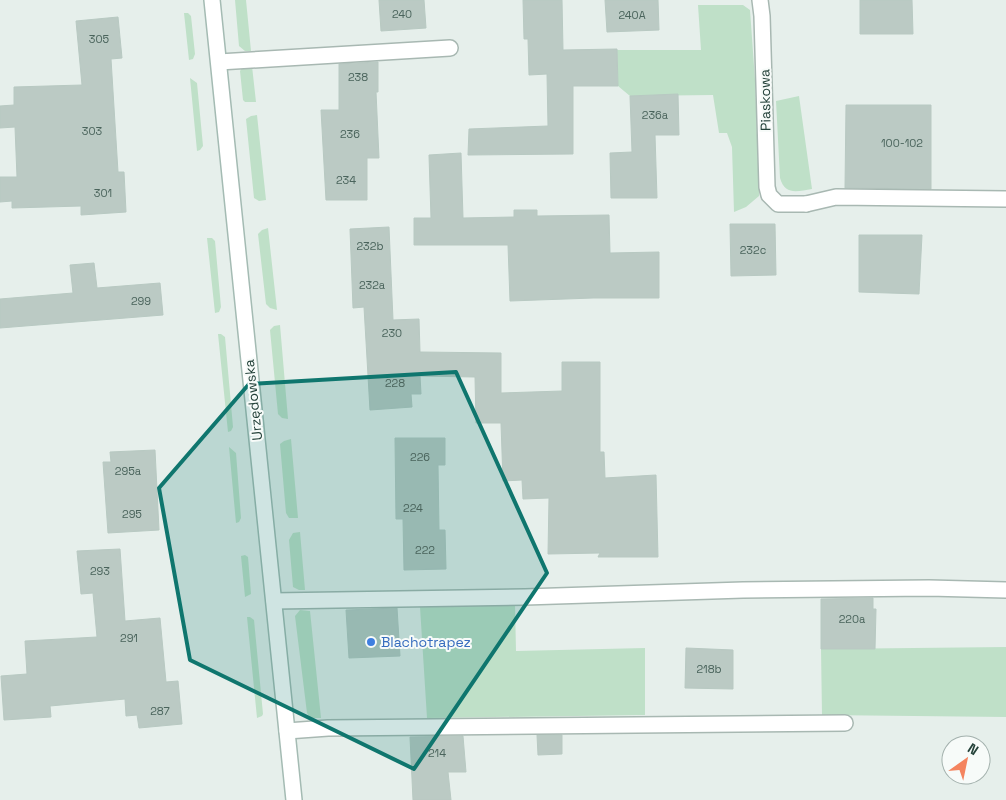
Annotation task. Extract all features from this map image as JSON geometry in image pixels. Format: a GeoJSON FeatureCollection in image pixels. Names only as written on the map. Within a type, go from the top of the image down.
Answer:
{"type":"FeatureCollection","features":[{"type":"Feature","properties":{"kind":"street","name":"Urzędowska"},"geometry":{"type":"LineString","coordinates":[[212,0],[294,800]]}},
{"type":"Feature","properties":{"kind":"street","name":"Piaskowa"},"geometry":{"type":"LineString","coordinates":[[760,0],[767,187],[772,199],[778,204],[806,204],[836,197],[1006,199]]}},
{"type":"Feature","properties":{"kind":"street"},"geometry":{"type":"LineString","coordinates":[[219,62],[450,48]]}},
{"type":"Feature","properties":{"kind":"street"},"geometry":{"type":"LineString","coordinates":[[274,601],[525,597],[743,590],[929,588],[1006,590]]}},
{"type":"Feature","properties":{"kind":"street"},"geometry":{"type":"LineString","coordinates":[[287,731],[328,728],[845,723]]}},
{"type":"Feature","properties":{"kind":"highlighted area"},"geometry":{"type":"Polygon","coordinates":[[[456,372],[547,573],[414,769],[190,660],[159,488],[249,384],[456,372]]]}},
{"type":"Feature","properties":{"kind":"green space"},"geometry":{"type":"Polygon","coordinates":[[[235,0],[246,0],[251,51],[245,51],[239,46],[235,0]]]}},
{"type":"Feature","properties":{"kind":"green space"},"geometry":{"type":"Polygon","coordinates":[[[698,5],[743,5],[750,10],[755,80],[759,196],[746,207],[734,212],[732,147],[727,133],[719,133],[713,95],[630,96],[618,86],[617,50],[701,50],[698,5]]]}},
{"type":"Feature","properties":{"kind":"green space"},"geometry":{"type":"Polygon","coordinates":[[[184,13],[188,13],[191,16],[195,54],[193,59],[189,60],[184,13]]]}},
{"type":"Feature","properties":{"kind":"green space"},"geometry":{"type":"Polygon","coordinates":[[[252,66],[256,102],[245,102],[243,100],[240,71],[242,68],[252,66]]]}},
{"type":"Feature","properties":{"kind":"green space"},"geometry":{"type":"Polygon","coordinates":[[[190,78],[197,83],[203,146],[197,151],[190,78]]]}},
{"type":"Feature","properties":{"kind":"green space"},"geometry":{"type":"Polygon","coordinates":[[[799,96],[812,189],[793,191],[785,188],[780,178],[776,101],[799,96]]]}},
{"type":"Feature","properties":{"kind":"green space"},"geometry":{"type":"Polygon","coordinates":[[[257,115],[266,200],[259,201],[254,198],[246,119],[257,115]]]}},
{"type":"Feature","properties":{"kind":"green space"},"geometry":{"type":"Polygon","coordinates":[[[268,228],[277,310],[270,308],[266,304],[258,234],[268,228]]]}},
{"type":"Feature","properties":{"kind":"green space"},"geometry":{"type":"Polygon","coordinates":[[[207,238],[212,238],[215,241],[221,307],[219,312],[215,313],[207,238]]]}},
{"type":"Feature","properties":{"kind":"green space"},"geometry":{"type":"Polygon","coordinates":[[[280,325],[288,419],[282,418],[278,414],[270,330],[274,326],[280,325]]]}},
{"type":"Feature","properties":{"kind":"green space"},"geometry":{"type":"Polygon","coordinates":[[[218,334],[225,337],[233,427],[228,432],[218,334]]]}},
{"type":"Feature","properties":{"kind":"green space"},"geometry":{"type":"Polygon","coordinates":[[[291,439],[298,518],[289,518],[286,513],[280,444],[291,439]]]}},
{"type":"Feature","properties":{"kind":"green space"},"geometry":{"type":"Polygon","coordinates":[[[229,447],[236,453],[241,518],[236,523],[229,447]]]}},
{"type":"Feature","properties":{"kind":"green space"},"geometry":{"type":"Polygon","coordinates":[[[300,532],[305,590],[293,587],[289,540],[293,533],[300,532]]]}},
{"type":"Feature","properties":{"kind":"green space"},"geometry":{"type":"Polygon","coordinates":[[[245,555],[248,557],[251,594],[245,597],[241,556],[245,555]]]}},
{"type":"Feature","properties":{"kind":"green space"},"geometry":{"type":"Polygon","coordinates":[[[515,605],[516,651],[645,648],[645,715],[427,718],[420,607],[515,605]]]}},
{"type":"Feature","properties":{"kind":"green space"},"geometry":{"type":"Polygon","coordinates":[[[300,610],[310,611],[321,718],[310,718],[307,713],[295,616],[300,610]]]}},
{"type":"Feature","properties":{"kind":"green space"},"geometry":{"type":"Polygon","coordinates":[[[247,617],[254,620],[263,714],[257,718],[247,617]]]}},
{"type":"Feature","properties":{"kind":"green space"},"geometry":{"type":"Polygon","coordinates":[[[1006,647],[1006,717],[822,715],[821,649],[1006,647]]]}},
{"type":"Feature","properties":{"kind":"building"},"geometry":{"type":"Polygon","coordinates":[[[379,0],[424,0],[426,28],[381,31],[379,0]]]}},
{"type":"Feature","properties":{"kind":"building"},"geometry":{"type":"Polygon","coordinates":[[[523,0],[562,0],[563,50],[617,49],[618,86],[573,86],[573,154],[468,155],[469,129],[548,126],[547,74],[529,75],[528,39],[524,39],[523,0]]]}},
{"type":"Feature","properties":{"kind":"building"},"geometry":{"type":"Polygon","coordinates":[[[605,0],[658,0],[659,30],[607,32],[605,0]]]}},
{"type":"Feature","properties":{"kind":"building"},"geometry":{"type":"Polygon","coordinates":[[[860,0],[912,0],[913,34],[860,34],[860,0]]]}},
{"type":"Feature","properties":{"kind":"building"},"geometry":{"type":"Polygon","coordinates":[[[118,17],[122,58],[111,59],[118,172],[124,172],[126,212],[81,215],[81,206],[12,208],[12,201],[0,202],[0,177],[17,177],[15,127],[0,128],[0,106],[14,105],[14,87],[82,85],[76,21],[118,17]]]}},
{"type":"Feature","properties":{"kind":"building"},"geometry":{"type":"Polygon","coordinates":[[[378,62],[378,92],[376,92],[379,158],[367,158],[367,200],[326,200],[321,110],[339,110],[339,64],[378,62]]]}},
{"type":"Feature","properties":{"kind":"building"},"geometry":{"type":"Polygon","coordinates":[[[678,94],[679,135],[655,135],[657,198],[611,198],[610,153],[632,152],[630,96],[678,94]]]}},
{"type":"Feature","properties":{"kind":"building"},"geometry":{"type":"Polygon","coordinates":[[[846,105],[931,105],[931,189],[845,188],[846,105]]]}},
{"type":"Feature","properties":{"kind":"building"},"geometry":{"type":"Polygon","coordinates":[[[461,153],[463,218],[514,217],[514,210],[537,210],[537,216],[609,215],[610,253],[659,252],[659,298],[510,301],[508,245],[414,245],[414,218],[431,218],[429,155],[461,153]]]}},
{"type":"Feature","properties":{"kind":"building"},"geometry":{"type":"Polygon","coordinates":[[[730,224],[775,224],[776,275],[731,276],[730,224]]]}},
{"type":"Feature","properties":{"kind":"building"},"geometry":{"type":"Polygon","coordinates":[[[389,227],[393,320],[419,319],[420,352],[501,353],[501,393],[562,391],[562,362],[600,362],[600,452],[604,452],[605,478],[656,475],[658,557],[598,557],[600,553],[548,554],[549,498],[523,499],[522,480],[503,481],[501,423],[476,423],[475,377],[420,376],[421,394],[411,394],[412,407],[370,410],[364,307],[353,308],[350,229],[389,227]]]}},
{"type":"Feature","properties":{"kind":"building"},"geometry":{"type":"Polygon","coordinates":[[[859,235],[922,235],[919,294],[859,292],[859,235]]]}},
{"type":"Feature","properties":{"kind":"building"},"geometry":{"type":"Polygon","coordinates":[[[94,263],[97,288],[160,283],[163,315],[0,328],[0,299],[73,293],[70,265],[94,263]]]}},
{"type":"Feature","properties":{"kind":"building"},"geometry":{"type":"Polygon","coordinates":[[[395,438],[445,438],[445,465],[438,465],[439,530],[445,530],[446,569],[404,570],[403,519],[396,519],[395,438]]]}},
{"type":"Feature","properties":{"kind":"building"},"geometry":{"type":"Polygon","coordinates":[[[155,450],[159,530],[108,533],[103,462],[111,462],[110,452],[155,450]]]}},
{"type":"Feature","properties":{"kind":"building"},"geometry":{"type":"Polygon","coordinates":[[[120,549],[125,621],[160,618],[166,682],[178,681],[182,724],[139,728],[137,715],[126,716],[125,699],[50,706],[51,717],[4,720],[1,676],[27,674],[25,641],[97,637],[93,593],[81,594],[77,551],[120,549]]]}},
{"type":"Feature","properties":{"kind":"building"},"geometry":{"type":"Polygon","coordinates":[[[873,598],[873,609],[876,609],[875,649],[821,649],[821,599],[873,598]]]}},
{"type":"Feature","properties":{"kind":"building","name":"Blachotrapez"},"geometry":{"type":"Polygon","coordinates":[[[397,608],[400,656],[349,658],[346,610],[397,608]]]}},
{"type":"Feature","properties":{"kind":"building"},"geometry":{"type":"Polygon","coordinates":[[[686,648],[733,650],[733,689],[685,688],[686,648]]]}},
{"type":"Feature","properties":{"kind":"building"},"geometry":{"type":"Polygon","coordinates":[[[537,735],[562,735],[562,754],[538,755],[537,735]]]}},
{"type":"Feature","properties":{"kind":"building"},"geometry":{"type":"Polygon","coordinates":[[[463,736],[466,772],[448,772],[451,800],[413,800],[410,737],[463,736]]]}},
{"type":"Feature","properties":{"kind":"place","name":"Blachotrapez"},"geometry":{"type":"Point","coordinates":[371,642]}}]}
